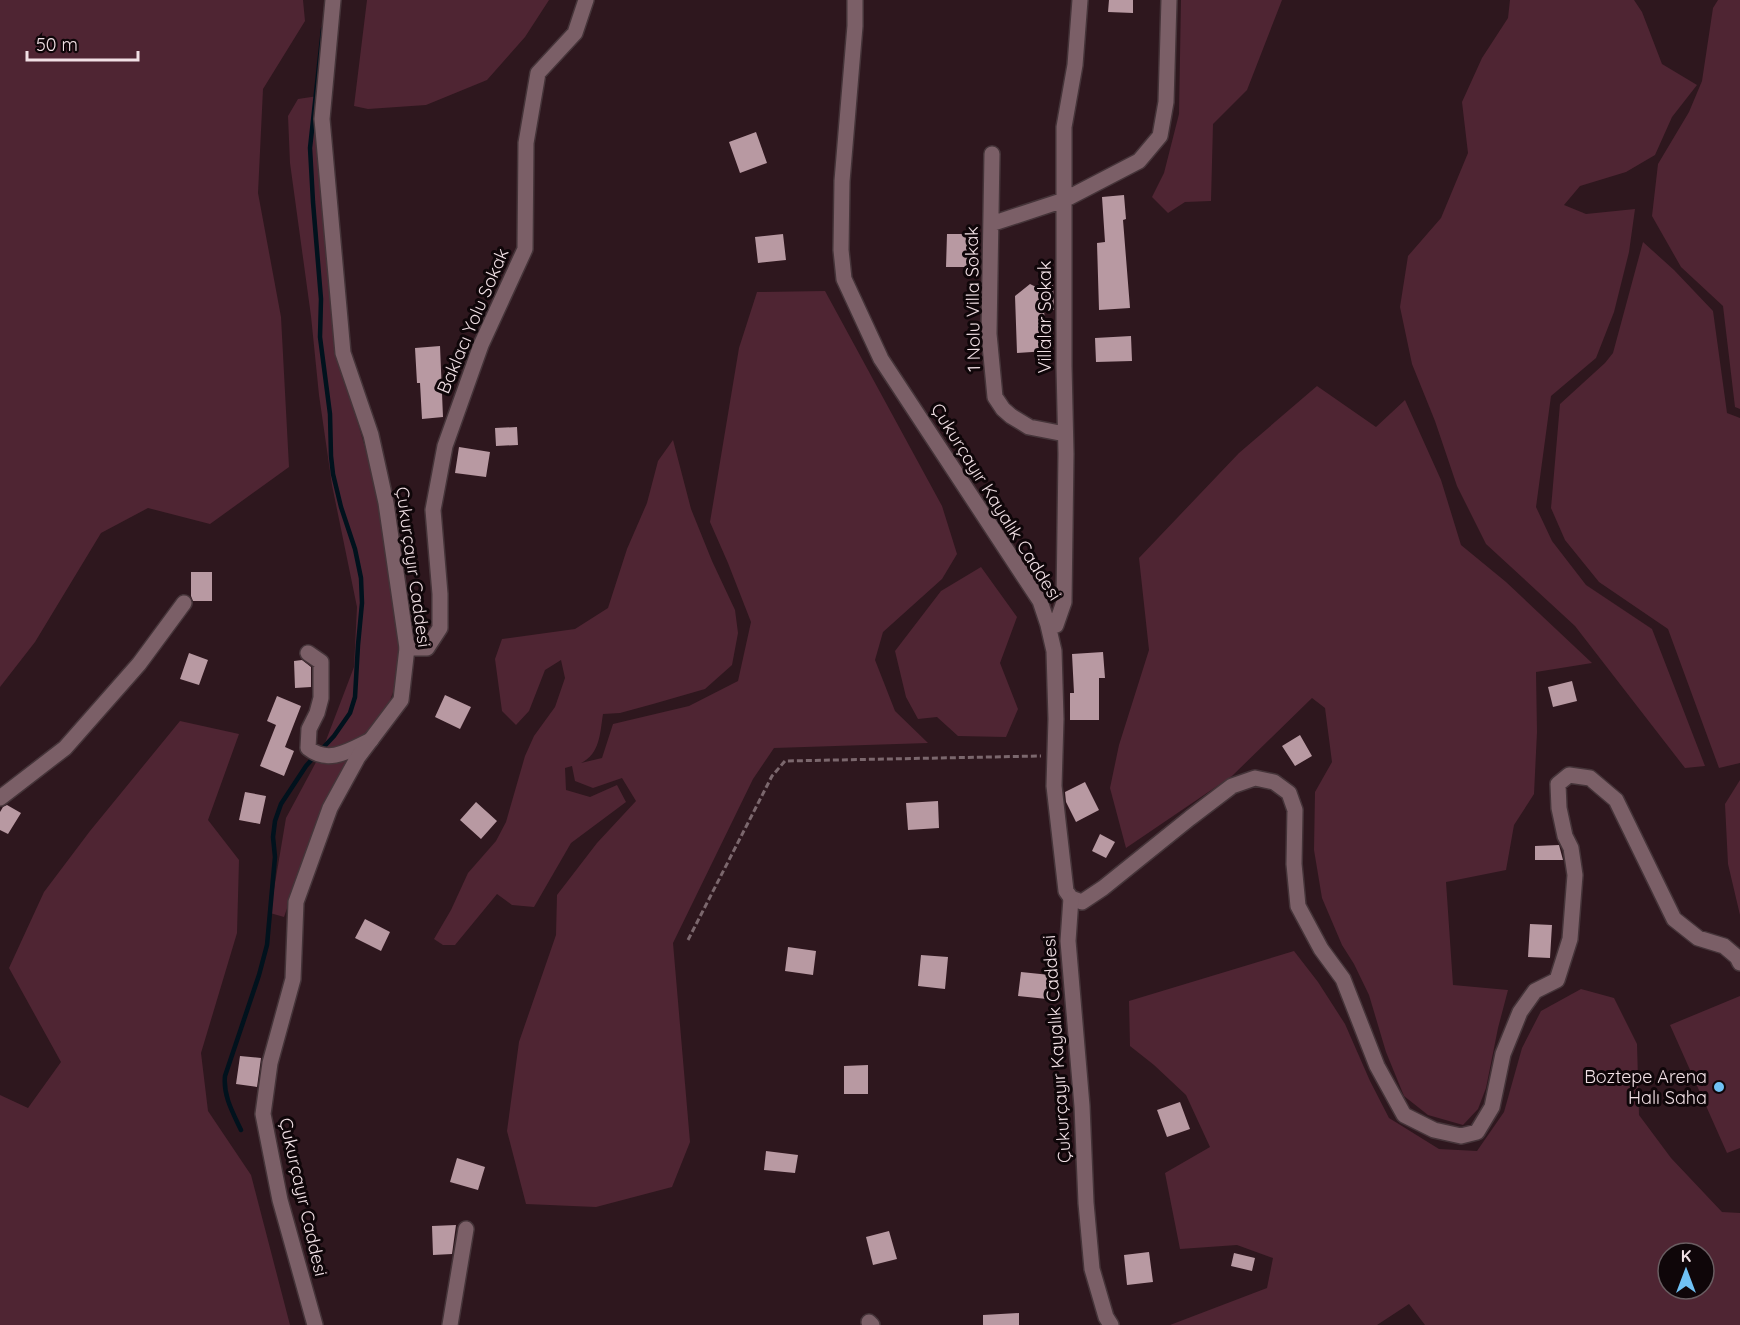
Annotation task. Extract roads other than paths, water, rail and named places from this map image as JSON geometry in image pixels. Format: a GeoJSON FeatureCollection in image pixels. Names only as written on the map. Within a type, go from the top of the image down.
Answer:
{"type":"FeatureCollection","features":[{"type":"Feature","properties":{"kind":"street","name":"Çukurçayır Caddesi"},"geometry":{"type":"LineString","coordinates":[[315,1325],[280,1200],[263,1114],[270,1063],[293,979],[296,902],[330,808],[358,757],[400,700],[407,648],[386,503],[371,435],[343,353],[322,119],[333,0]]}},
{"type":"Feature","properties":{"kind":"street","name":"Baklacı Yolu Sokak"},"geometry":{"type":"LineString","coordinates":[[407,648],[427,648],[440,628],[440,594],[433,510],[445,446],[481,345],[525,249],[526,143],[538,74],[575,33],[586,0]]}},
{"type":"Feature","properties":{"kind":"street","name":"Çukurçayır Kayalık Caddesi"},"geometry":{"type":"LineString","coordinates":[[855,0],[855,26],[842,180],[841,250],[844,279],[881,359],[1040,601],[1054,651],[1056,718],[1054,786],[1066,891],[1071,898],[1068,941],[1082,1106],[1086,1203],[1092,1269],[1106,1317],[1111,1325]]}},
{"type":"Feature","properties":{"kind":"street","name":"Villalar Sokak"},"geometry":{"type":"LineString","coordinates":[[1048,625],[1056,625],[1064,602],[1064,127],[1075,65],[1080,0]]}},
{"type":"Feature","properties":{"kind":"street"},"geometry":{"type":"LineString","coordinates":[[991,224],[1064,200],[1139,161],[1160,136],[1166,102],[1169,0]]}},
{"type":"Feature","properties":{"kind":"street","name":"1 Nolu Villa Sokak"},"geometry":{"type":"LineString","coordinates":[[992,154],[989,334],[995,397],[1003,409],[1029,427],[1065,434]]}},
{"type":"Feature","properties":{"kind":"street"},"geometry":{"type":"LineString","coordinates":[[0,798],[65,748],[139,664],[184,603]]}},
{"type":"Feature","properties":{"kind":"street"},"geometry":{"type":"LineString","coordinates":[[308,653],[321,662],[322,683],[317,713],[309,729],[308,748],[314,753],[329,757],[344,753],[371,740]]}},
{"type":"Feature","properties":{"kind":"street"},"geometry":{"type":"LineString","coordinates":[[1071,898],[1082,902],[1103,888],[1232,786],[1255,778],[1274,782],[1289,793],[1295,810],[1294,864],[1298,906],[1321,949],[1343,979],[1377,1066],[1404,1115],[1434,1130],[1461,1136],[1477,1132],[1492,1107],[1503,1054],[1520,1012],[1535,991],[1557,980],[1570,939],[1575,875],[1559,808],[1558,784],[1569,775],[1590,778],[1616,800],[1674,919],[1698,938],[1724,946],[1737,957],[1740,963]]}},
{"type":"Feature","properties":{"kind":"street"},"geometry":{"type":"LineString","coordinates":[[450,1325],[466,1229]]}},
{"type":"Feature","properties":{"kind":"waterway"},"geometry":{"type":"LineString","coordinates":[[321,750],[350,713],[355,697],[362,603],[361,578],[355,549],[333,474],[330,414],[320,337],[321,299],[310,148],[323,29]]}},
{"type":"Feature","properties":{"kind":"waterway"},"geometry":{"type":"LineString","coordinates":[[241,1130],[227,1097],[225,1076],[267,945],[275,857],[273,837],[275,821],[281,804],[315,756]]}},
{"type":"Feature","properties":{"kind":"place","name":"Boztepe Arena Halı Saha"},"geometry":{"type":"Point","coordinates":[1719,1087]}}]}
